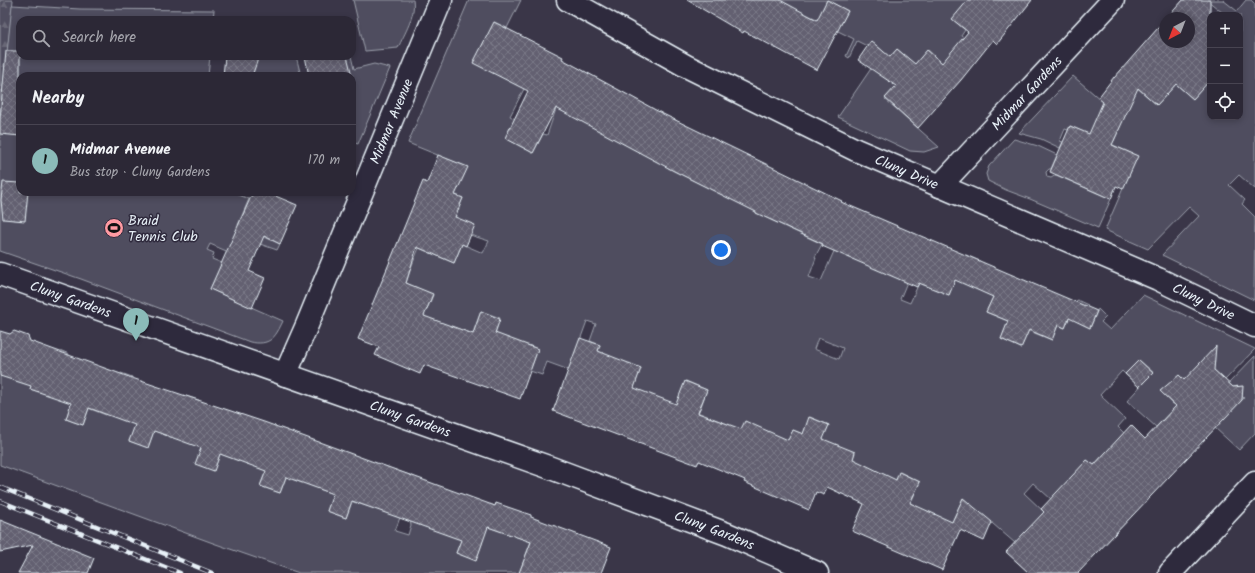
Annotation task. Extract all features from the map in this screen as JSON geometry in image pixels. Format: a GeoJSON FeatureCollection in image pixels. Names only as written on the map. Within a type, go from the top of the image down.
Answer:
{"type":"FeatureCollection","features":[{"type":"Feature","properties":{"kind":"street","name":"Midmar Avenue"},"geometry":{"type":"LineString","coordinates":[[285,375],[307,325],[440,0]]}},
{"type":"Feature","properties":{"kind":"street","name":"Cluny Drive"},"geometry":{"type":"LineString","coordinates":[[568,0],[650,46],[746,96],[856,150],[1158,280],[1255,326]]}},
{"type":"Feature","properties":{"kind":"street","name":"Midmar Gardens"},"geometry":{"type":"LineString","coordinates":[[940,186],[1113,0]]}},
{"type":"Feature","properties":{"kind":"street","name":"Cluny Gardens"},"geometry":{"type":"LineString","coordinates":[[0,274],[551,468],[727,534],[817,573]]}},
{"type":"Feature","properties":{"kind":"street"},"geometry":{"type":"LineString","coordinates":[[1170,573],[1255,483]]}},
{"type":"Feature","properties":{"kind":"green space"},"geometry":{"type":"Polygon","coordinates":[[[0,0],[13,0],[0,119],[0,0]]]}},
{"type":"Feature","properties":{"kind":"green space"},"geometry":{"type":"Polygon","coordinates":[[[353,0],[413,0],[413,12],[411,19],[398,48],[365,51],[353,0]]]}},
{"type":"Feature","properties":{"kind":"green space"},"geometry":{"type":"Polygon","coordinates":[[[469,0],[521,0],[507,28],[494,22],[524,89],[510,116],[515,119],[505,138],[533,153],[543,134],[547,135],[556,109],[578,68],[673,121],[675,119],[677,121],[667,141],[679,146],[668,168],[733,200],[766,190],[756,213],[822,244],[815,257],[816,258],[809,277],[821,281],[845,226],[917,258],[900,299],[910,303],[919,283],[949,295],[966,255],[980,261],[971,282],[993,297],[986,312],[1010,322],[1007,325],[1001,339],[1021,348],[1027,334],[1027,330],[1052,340],[1058,325],[1065,328],[1077,300],[1088,305],[1080,323],[1090,328],[1098,309],[1106,317],[1101,322],[1110,330],[1143,295],[1255,349],[1225,380],[1212,368],[1215,361],[1210,357],[1190,385],[1179,375],[1162,393],[1173,404],[1177,405],[1156,427],[1127,401],[1153,372],[1139,360],[1125,374],[1122,371],[1100,395],[1125,419],[1118,427],[1134,443],[1102,456],[1094,465],[1087,460],[1079,469],[1096,485],[1051,499],[1033,483],[1024,493],[1061,528],[1015,543],[963,498],[950,526],[908,502],[912,500],[920,482],[900,472],[891,491],[850,477],[842,494],[839,493],[855,453],[836,445],[802,460],[829,425],[810,417],[803,434],[793,430],[785,448],[732,452],[730,425],[697,412],[700,409],[707,390],[686,381],[678,405],[624,414],[641,368],[629,363],[615,402],[591,371],[600,345],[590,341],[596,324],[587,321],[569,370],[547,362],[542,375],[530,371],[538,349],[528,345],[521,364],[494,337],[500,318],[481,311],[474,334],[453,327],[432,341],[422,370],[403,364],[419,303],[428,307],[433,295],[406,283],[419,248],[454,263],[462,244],[483,253],[489,241],[470,235],[455,218],[463,198],[442,189],[462,178],[467,167],[408,143],[469,0]],[[818,338],[814,349],[839,359],[843,348],[818,338]]]}},
{"type":"Feature","properties":{"kind":"green space"},"geometry":{"type":"Polygon","coordinates":[[[771,0],[827,0],[819,20],[797,10],[776,49],[772,47],[783,27],[771,0]]]}},
{"type":"Feature","properties":{"kind":"green space"},"geometry":{"type":"Polygon","coordinates":[[[827,0],[975,0],[952,19],[965,30],[961,36],[973,45],[960,79],[928,50],[914,66],[911,61],[897,49],[882,66],[901,80],[885,99],[939,147],[924,152],[910,151],[838,117],[883,51],[871,41],[867,46],[857,41],[849,58],[846,56],[854,39],[836,30],[840,26],[848,11],[827,0]]]}},
{"type":"Feature","properties":{"kind":"green space"},"geometry":{"type":"Polygon","coordinates":[[[1207,0],[1223,0],[1237,11],[1246,0],[1251,0],[1255,4],[1255,189],[1239,175],[1229,185],[1245,200],[1242,204],[1255,217],[1254,300],[1162,255],[1199,216],[1189,207],[1148,249],[1105,230],[1137,156],[1111,144],[1114,141],[1122,122],[1091,135],[1070,126],[1068,130],[1065,129],[1060,141],[1063,142],[1060,148],[1041,139],[1019,133],[1073,76],[1115,112],[1129,81],[1157,105],[1178,82],[1179,87],[1193,99],[1207,83],[1207,120],[1243,120],[1243,12],[1222,12],[1207,0]]]}},
{"type":"Feature","properties":{"kind":"green space"},"geometry":{"type":"Polygon","coordinates":[[[12,5],[80,9],[214,10],[213,16],[16,16],[16,60],[210,60],[208,72],[16,72],[16,196],[242,196],[249,199],[238,225],[280,244],[277,250],[240,237],[252,262],[210,244],[207,250],[214,253],[212,259],[222,263],[210,289],[283,321],[274,336],[267,342],[250,342],[81,279],[0,251],[0,119],[12,5]]]}},
{"type":"Feature","properties":{"kind":"green space"},"geometry":{"type":"Polygon","coordinates":[[[257,60],[297,60],[300,72],[253,72],[257,60]]]}},
{"type":"Feature","properties":{"kind":"green space"},"geometry":{"type":"Polygon","coordinates":[[[345,60],[352,60],[354,69],[374,64],[390,68],[358,144],[356,143],[356,72],[350,72],[345,60]]]}},
{"type":"Feature","properties":{"kind":"green space"},"geometry":{"type":"Polygon","coordinates":[[[1014,139],[1038,146],[1057,155],[1051,169],[1046,172],[1047,177],[1051,178],[1056,175],[1111,199],[1098,228],[1006,190],[988,181],[986,174],[989,166],[1014,139]]]}},
{"type":"Feature","properties":{"kind":"green space"},"geometry":{"type":"Polygon","coordinates":[[[62,351],[69,354],[54,396],[73,403],[71,404],[66,419],[83,425],[88,408],[106,415],[121,373],[132,377],[118,418],[137,425],[129,441],[148,447],[153,430],[171,437],[186,396],[199,400],[184,441],[203,448],[214,470],[219,457],[218,453],[268,471],[265,473],[260,486],[280,493],[285,480],[284,476],[302,483],[331,447],[317,488],[335,495],[332,497],[327,511],[346,518],[351,504],[350,501],[370,507],[384,466],[415,477],[395,531],[408,535],[411,525],[410,520],[463,540],[460,543],[456,553],[476,560],[482,544],[490,504],[495,506],[488,527],[523,539],[539,520],[519,573],[299,573],[0,465],[0,376],[34,377],[30,389],[46,394],[62,351]]]}},
{"type":"Feature","properties":{"kind":"green space"},"geometry":{"type":"Polygon","coordinates":[[[1255,356],[1255,433],[1239,450],[1215,428],[1244,398],[1241,395],[1242,390],[1238,386],[1233,387],[1229,383],[1255,356]]]}},
{"type":"Feature","properties":{"kind":"building"},"geometry":{"type":"Polygon","coordinates":[[[687,0],[780,0],[817,20],[827,0],[848,11],[817,70],[744,31],[743,33],[687,0]]]}},
{"type":"Feature","properties":{"kind":"building"},"geometry":{"type":"Polygon","coordinates":[[[968,0],[1032,0],[997,44],[993,40],[961,80],[918,128],[885,98],[896,86],[858,60],[871,41],[890,57],[897,49],[915,64],[927,50],[942,63],[968,32],[952,19],[968,0]]]}},
{"type":"Feature","properties":{"kind":"building"},"geometry":{"type":"Polygon","coordinates":[[[1183,0],[1210,0],[1210,12],[1207,12],[1207,83],[1193,99],[1176,84],[1157,105],[1138,88],[1112,145],[1138,156],[1123,189],[1116,186],[1111,199],[1050,172],[1070,126],[1089,134],[1103,102],[1098,98],[1114,77],[1159,27],[1159,48],[1195,48],[1195,12],[1172,12],[1183,0]]]}},
{"type":"Feature","properties":{"kind":"building"},"geometry":{"type":"Polygon","coordinates":[[[494,22],[563,57],[562,59],[663,114],[842,201],[841,202],[1097,311],[1090,328],[1069,318],[1065,328],[1058,325],[1052,340],[1029,330],[1021,348],[1001,339],[1008,321],[986,312],[993,297],[955,280],[949,295],[919,283],[917,287],[822,246],[823,244],[756,213],[556,108],[533,153],[505,138],[528,91],[473,63],[494,22]]]}},
{"type":"Feature","properties":{"kind":"building"},"geometry":{"type":"Polygon","coordinates":[[[6,51],[16,51],[16,60],[20,60],[20,72],[16,72],[16,136],[0,134],[6,51]]]}},
{"type":"Feature","properties":{"kind":"building"},"geometry":{"type":"Polygon","coordinates":[[[225,60],[258,60],[253,72],[223,72],[225,60]]]}},
{"type":"Feature","properties":{"kind":"building"},"geometry":{"type":"Polygon","coordinates":[[[306,60],[348,60],[351,72],[308,72],[306,60]]]}},
{"type":"Feature","properties":{"kind":"building"},"geometry":{"type":"Polygon","coordinates":[[[438,155],[468,167],[455,195],[463,198],[455,217],[475,225],[466,246],[462,244],[454,263],[417,247],[406,283],[433,294],[424,316],[473,334],[481,311],[500,319],[495,333],[538,349],[520,399],[424,365],[420,374],[375,355],[379,347],[358,339],[423,181],[427,183],[438,155]]]}},
{"type":"Feature","properties":{"kind":"building"},"geometry":{"type":"Polygon","coordinates":[[[3,182],[16,183],[16,196],[28,196],[25,221],[3,219],[1,200],[3,182]]]}},
{"type":"Feature","properties":{"kind":"building"},"geometry":{"type":"Polygon","coordinates":[[[251,196],[276,196],[297,205],[280,244],[264,236],[249,271],[265,278],[252,308],[210,289],[251,196]]]}},
{"type":"Feature","properties":{"kind":"building"},"geometry":{"type":"Polygon","coordinates":[[[0,331],[10,334],[14,331],[28,336],[30,341],[132,378],[264,422],[495,506],[496,503],[531,515],[531,517],[611,547],[601,573],[519,573],[531,542],[488,527],[476,561],[456,553],[461,540],[352,501],[346,518],[327,511],[333,494],[286,477],[280,493],[260,486],[266,471],[220,454],[214,471],[195,464],[201,448],[154,431],[148,448],[129,441],[135,425],[89,408],[83,425],[74,422],[66,419],[71,403],[30,389],[31,386],[0,376],[0,331]]]}},
{"type":"Feature","properties":{"kind":"building"},"geometry":{"type":"Polygon","coordinates":[[[580,338],[600,345],[598,351],[641,368],[634,388],[676,404],[685,381],[707,390],[698,413],[741,429],[745,421],[788,440],[793,430],[803,434],[809,417],[829,425],[823,439],[855,452],[853,459],[896,480],[899,472],[920,482],[910,503],[952,522],[963,498],[992,522],[984,541],[960,530],[942,570],[852,531],[864,504],[827,487],[824,495],[816,492],[809,510],[744,482],[745,480],[699,461],[697,465],[553,411],[580,338]]]}},
{"type":"Feature","properties":{"kind":"building"},"geometry":{"type":"Polygon","coordinates":[[[1216,346],[1214,370],[1233,387],[1243,386],[1242,400],[1078,573],[1029,573],[1006,552],[1044,512],[1041,509],[1087,460],[1094,465],[1131,425],[1145,439],[1176,406],[1160,391],[1179,375],[1184,380],[1216,346]]]}},
{"type":"Feature","properties":{"kind":"building"},"geometry":{"type":"Polygon","coordinates":[[[1139,360],[1153,373],[1139,387],[1125,374],[1139,360]]]}},
{"type":"Feature","properties":{"kind":"building"},"geometry":{"type":"Polygon","coordinates":[[[0,520],[94,558],[88,573],[18,573],[33,545],[0,552],[0,520]]]}},
{"type":"Feature","properties":{"kind":"railway"},"geometry":{"type":"LineString","coordinates":[[0,487],[212,573]]}},
{"type":"Feature","properties":{"kind":"railway"},"geometry":{"type":"LineString","coordinates":[[0,501],[180,573]]}},
{"type":"Feature","properties":{"kind":"place","name":"Braid Tennis Club"},"geometry":{"type":"Point","coordinates":[114,228]}},
{"type":"Feature","properties":{"kind":"place","name":"Midmar Avenue"},"geometry":{"type":"Point","coordinates":[136,341]}}]}
